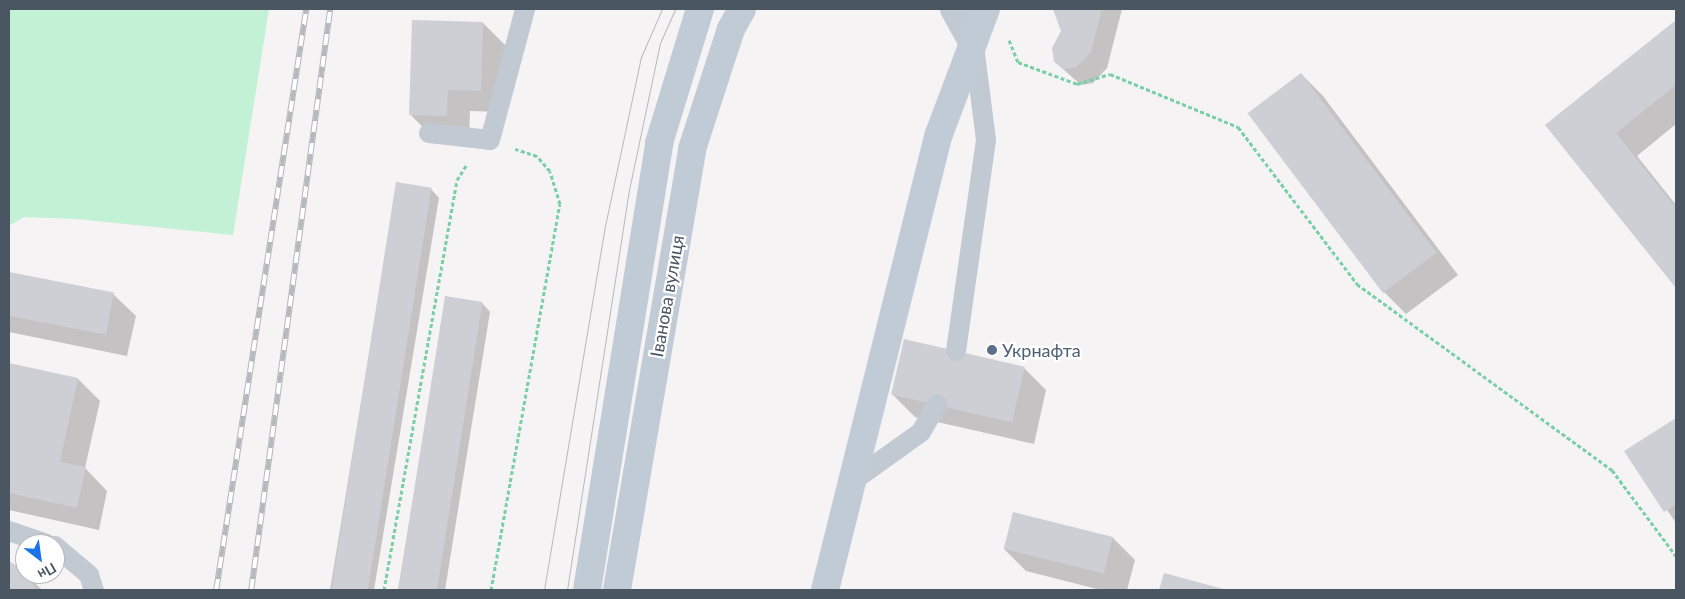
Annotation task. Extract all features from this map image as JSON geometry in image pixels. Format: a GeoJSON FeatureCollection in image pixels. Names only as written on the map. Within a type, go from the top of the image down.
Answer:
{"type":"FeatureCollection","features":[{"type":"Feature","properties":{"kind":"main road","name":"Іванова вулиця"},"geometry":{"type":"LineString","coordinates":[[587,590],[659,143],[700,9]]}},
{"type":"Feature","properties":{"kind":"main road","name":"Іванова вулиця"},"geometry":{"type":"LineString","coordinates":[[618,590],[692,149],[731,28],[742,9]]}},
{"type":"Feature","properties":{"kind":"main road"},"geometry":{"type":"LineString","coordinates":[[825,590],[939,134],[986,9]]}},
{"type":"Feature","properties":{"kind":"street"},"geometry":{"type":"LineString","coordinates":[[954,9],[974,42]]}},
{"type":"Feature","properties":{"kind":"lane"},"geometry":{"type":"LineString","coordinates":[[429,134],[490,140],[525,9]]}},
{"type":"Feature","properties":{"kind":"lane"},"geometry":{"type":"LineString","coordinates":[[956,351],[986,140],[974,42]]}},
{"type":"Feature","properties":{"kind":"lane"},"geometry":{"type":"LineString","coordinates":[[854,480],[921,432],[937,404]]}},
{"type":"Feature","properties":{"kind":"lane"},"geometry":{"type":"LineString","coordinates":[[65,555],[89,575],[94,590]]}},
{"type":"Feature","properties":{"kind":"path"},"geometry":{"type":"LineString","coordinates":[[1006,34],[1018,62],[1077,84],[1110,74],[1238,128],[1358,284],[1612,470],[1676,556]]}},
{"type":"Feature","properties":{"kind":"path"},"geometry":{"type":"LineString","coordinates":[[384,590],[457,180],[478,147],[490,140],[537,156],[550,172],[560,204],[491,590]]}},
{"type":"Feature","properties":{"kind":"green space"},"geometry":{"type":"Polygon","coordinates":[[[9,9],[269,9],[233,235],[77,219],[24,217],[9,226],[9,9]]]}},
{"type":"Feature","properties":{"kind":"building"},"geometry":{"type":"Polygon","coordinates":[[[1053,9],[1102,9],[1091,52],[1077,67],[1064,69],[1054,62],[1052,48],[1061,31],[1053,9]]]}},
{"type":"Feature","properties":{"kind":"building"},"geometry":{"type":"Polygon","coordinates":[[[412,20],[483,22],[481,91],[448,90],[447,116],[409,115],[412,20]]]}},
{"type":"Feature","properties":{"kind":"building"},"geometry":{"type":"Polygon","coordinates":[[[1676,20],[1676,85],[1616,133],[1676,208],[1676,288],[1545,125],[1676,20]]]}},
{"type":"Feature","properties":{"kind":"building"},"geometry":{"type":"Polygon","coordinates":[[[1301,73],[1436,253],[1383,293],[1247,113],[1301,73]]]}},
{"type":"Feature","properties":{"kind":"building"},"geometry":{"type":"Polygon","coordinates":[[[396,182],[432,188],[368,590],[331,590],[396,182]]]}},
{"type":"Feature","properties":{"kind":"building"},"geometry":{"type":"Polygon","coordinates":[[[9,272],[114,292],[106,335],[9,316],[9,272]]]}},
{"type":"Feature","properties":{"kind":"building"},"geometry":{"type":"Polygon","coordinates":[[[445,296],[483,302],[437,590],[398,590],[445,296]]]}},
{"type":"Feature","properties":{"kind":"building"},"geometry":{"type":"Polygon","coordinates":[[[904,339],[1025,367],[1012,422],[891,395],[904,339]]]}},
{"type":"Feature","properties":{"kind":"building"},"geometry":{"type":"Polygon","coordinates":[[[9,363],[78,378],[60,462],[86,467],[77,508],[9,493],[9,363]]]}},
{"type":"Feature","properties":{"kind":"building"},"geometry":{"type":"Polygon","coordinates":[[[1676,418],[1676,504],[1664,512],[1624,451],[1676,418]]]}},
{"type":"Feature","properties":{"kind":"building"},"geometry":{"type":"Polygon","coordinates":[[[1013,512],[1113,537],[1104,574],[1004,549],[1013,512]]]}},
{"type":"Feature","properties":{"kind":"building"},"geometry":{"type":"Polygon","coordinates":[[[9,561],[15,565],[15,584],[33,584],[36,590],[9,590],[9,561]]]}},
{"type":"Feature","properties":{"kind":"building"},"geometry":{"type":"Polygon","coordinates":[[[1164,573],[1227,590],[1159,590],[1164,573]]]}},
{"type":"Feature","properties":{"kind":"tram line"},"geometry":{"type":"LineString","coordinates":[[544,590],[605,226],[641,57],[662,9]]}},
{"type":"Feature","properties":{"kind":"tram line"},"geometry":{"type":"LineString","coordinates":[[567,590],[629,190],[660,43],[675,9]]}},
{"type":"Feature","properties":{"kind":"railway"},"geometry":{"type":"LineString","coordinates":[[216,590],[306,9]]}},
{"type":"Feature","properties":{"kind":"railway"},"geometry":{"type":"LineString","coordinates":[[251,590],[330,9]]}},
{"type":"Feature","properties":{"kind":"place","name":"Укрнафта"},"geometry":{"type":"Point","coordinates":[992,350]}}]}
